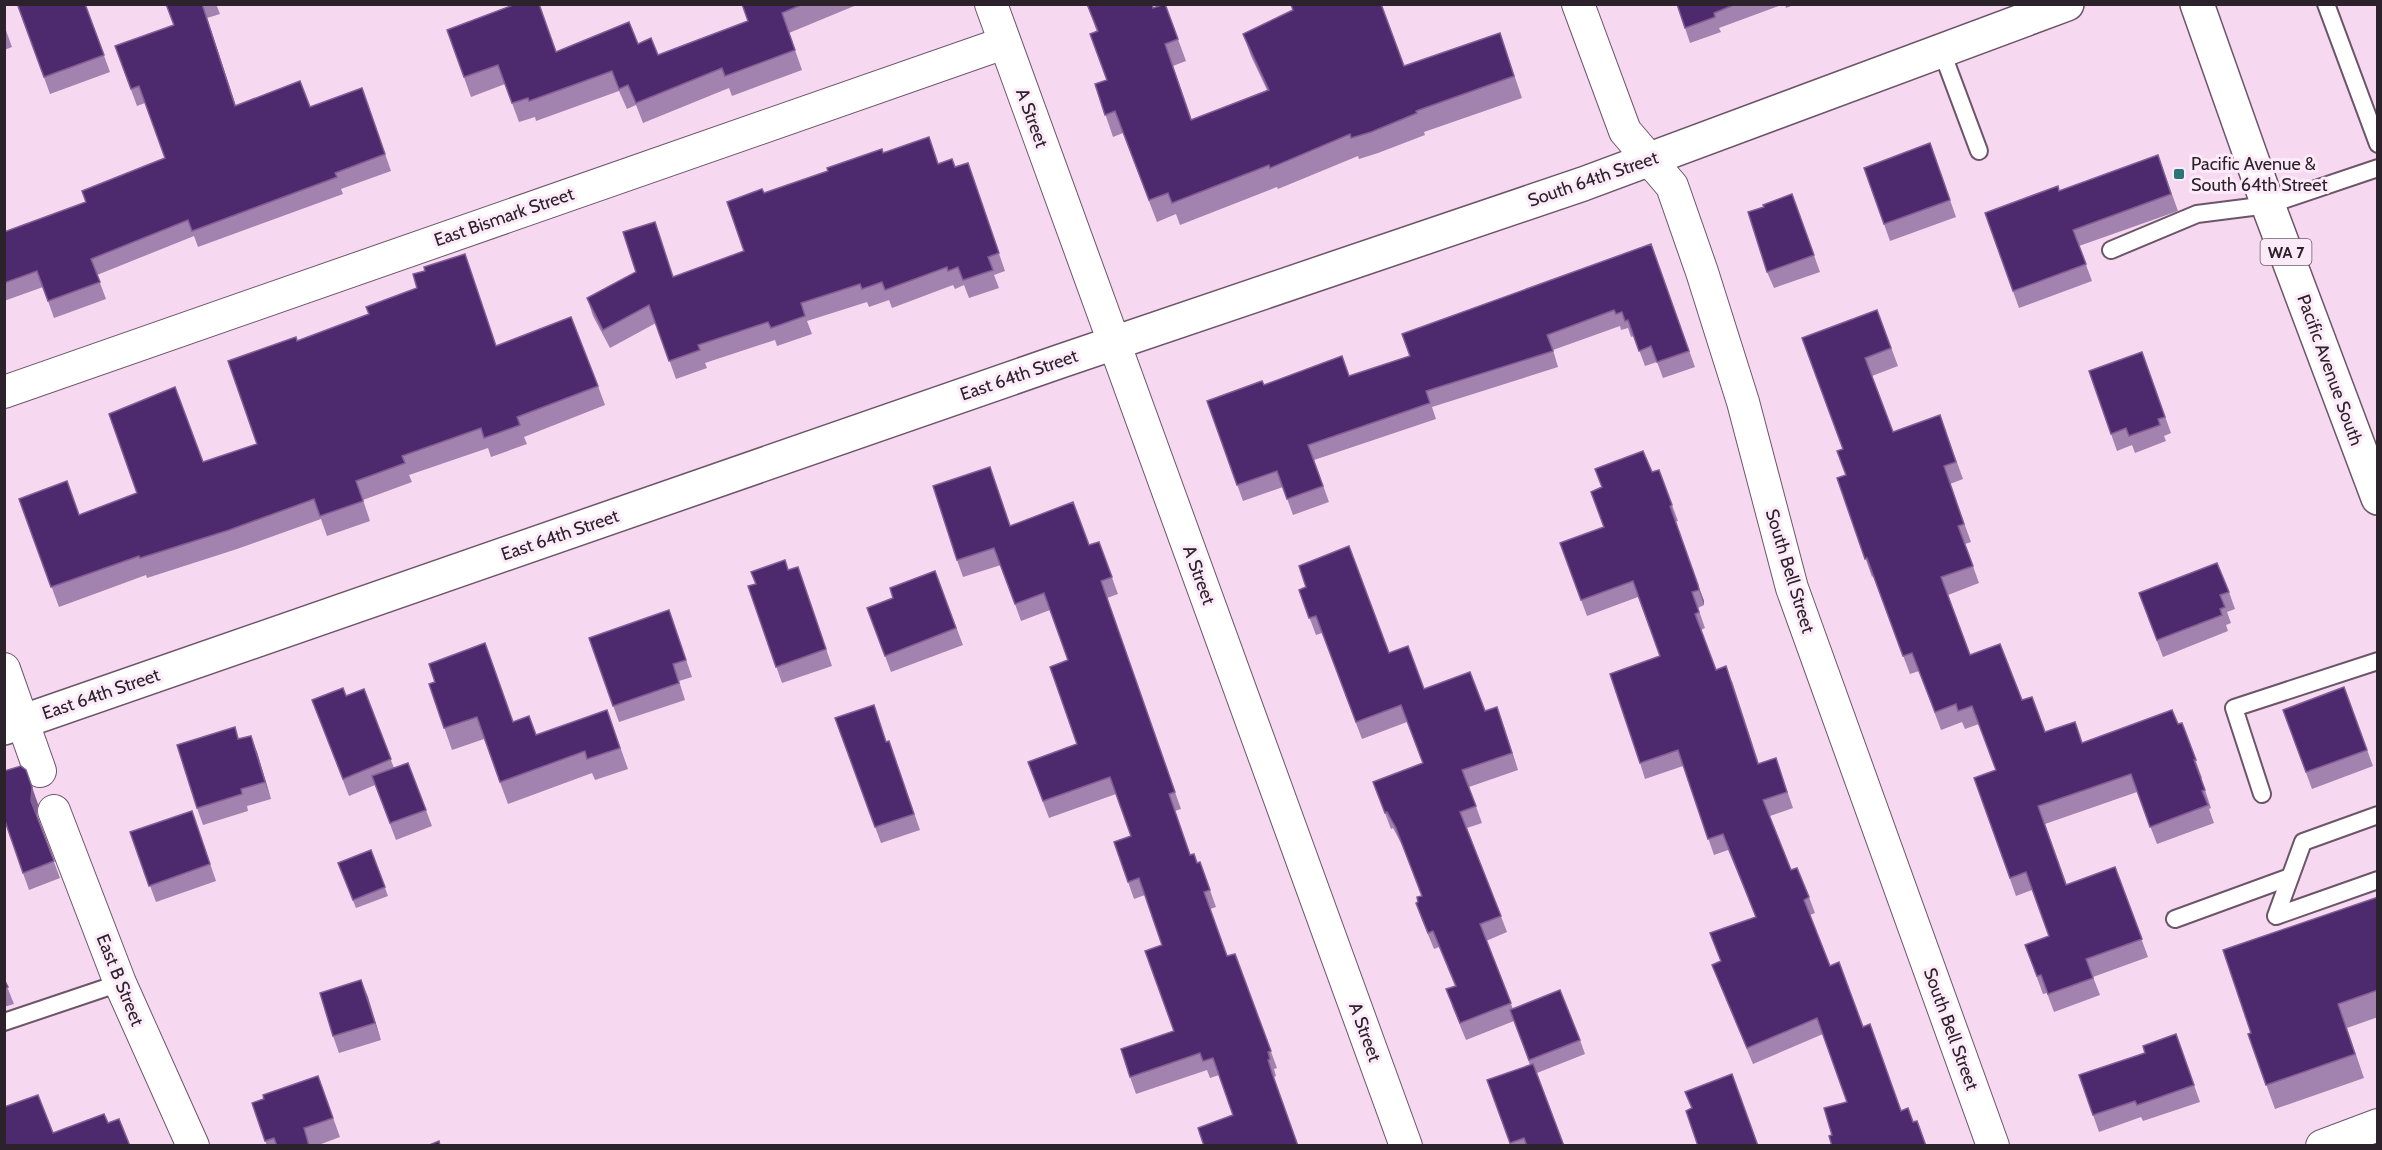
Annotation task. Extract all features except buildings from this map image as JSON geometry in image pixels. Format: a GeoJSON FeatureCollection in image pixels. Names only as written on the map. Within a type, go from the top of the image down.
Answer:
{"type":"FeatureCollection","features":[{"type":"Feature","properties":{"kind":"street","name":"A Street"},"geometry":{"type":"LineString","coordinates":[[991,4],[1406,1146]]}},
{"type":"Feature","properties":{"kind":"street","name":"South Bell Street"},"geometry":{"type":"LineString","coordinates":[[1578,4],[1625,131],[1672,186],[1743,402],[1792,588],[1993,1146]]}},
{"type":"Feature","properties":{"kind":"street","name":"South 64th Street"},"geometry":{"type":"LineString","coordinates":[[1115,342],[1649,159],[2067,4]]}},
{"type":"Feature","properties":{"kind":"street","name":"Pacific Avenue South"},"geometry":{"type":"LineString","coordinates":[[2197,4],[2268,206],[2378,498]]}},
{"type":"Feature","properties":{"kind":"street","name":"East Bismark Street"},"geometry":{"type":"LineString","coordinates":[[4,392],[1004,43]]}},
{"type":"Feature","properties":{"kind":"street","name":"East 64th Street"},"geometry":{"type":"LineString","coordinates":[[14,725],[1115,342]]}},
{"type":"Feature","properties":{"kind":"street"},"geometry":{"type":"LineString","coordinates":[[4,669],[14,725],[40,771]]}},
{"type":"Feature","properties":{"kind":"street","name":"East B Street"},"geometry":{"type":"LineString","coordinates":[[54,811],[120,983],[193,1146]]}},
{"type":"Feature","properties":{"kind":"street"},"geometry":{"type":"LineString","coordinates":[[2322,1146],[2378,1125]]}},
{"type":"Feature","properties":{"kind":"lane"},"geometry":{"type":"LineString","coordinates":[[2326,4],[2378,144]]}},
{"type":"Feature","properties":{"kind":"lane"},"geometry":{"type":"LineString","coordinates":[[1942,52],[1979,151]]}},
{"type":"Feature","properties":{"kind":"lane"},"geometry":{"type":"LineString","coordinates":[[2111,250],[2197,214],[2268,206],[2378,168]]}},
{"type":"Feature","properties":{"kind":"lane"},"geometry":{"type":"LineString","coordinates":[[2262,794],[2234,708],[2378,661]]}},
{"type":"Feature","properties":{"kind":"lane"},"geometry":{"type":"LineString","coordinates":[[2378,815],[2303,842],[2276,916],[2378,880]]}},
{"type":"Feature","properties":{"kind":"lane"},"geometry":{"type":"LineString","coordinates":[[2175,919],[2290,877]]}},
{"type":"Feature","properties":{"kind":"lane"},"geometry":{"type":"LineString","coordinates":[[4,1022],[120,983]]}},
{"type":"Feature","properties":{"kind":"place","name":"Pacific Avenue & South 64th Street"},"geometry":{"type":"Point","coordinates":[2179,174]}}]}
